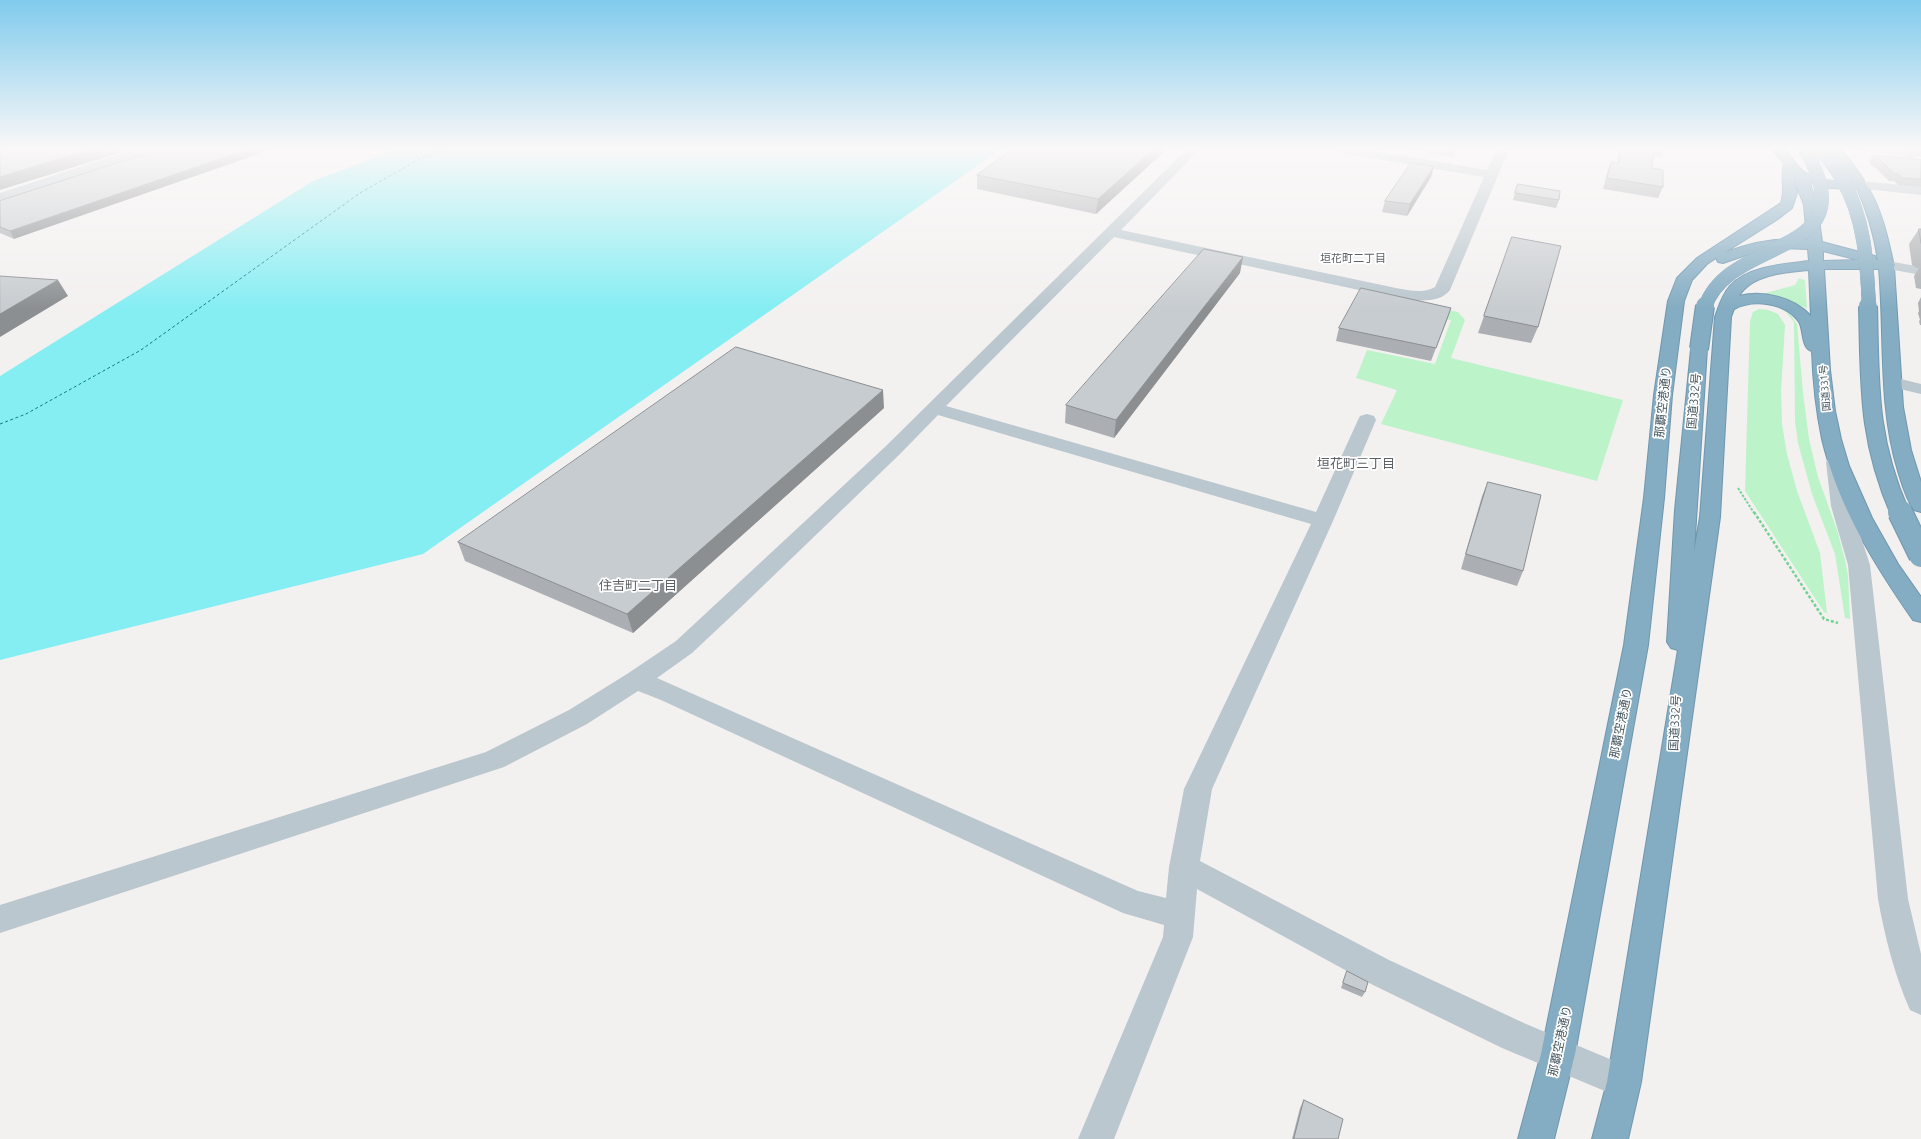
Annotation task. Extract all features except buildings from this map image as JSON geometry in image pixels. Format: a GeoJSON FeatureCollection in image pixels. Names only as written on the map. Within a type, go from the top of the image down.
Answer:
{"type":"FeatureCollection","features":[{"type":"Feature","properties":{"kind":"highway"},"geometry":{"type":"LineString","coordinates":[[1676,302],[1685,278],[1702,261],[1773,216],[1787,205],[1788,202]]}},
{"type":"Feature","properties":{"kind":"highway","name":"国道331号"},"geometry":{"type":"LineString","coordinates":[[1810,202],[1812,208],[1817,266],[1822,371],[1826,410],[1835,455],[1860,519],[1879,552],[1921,614]]}},
{"type":"Feature","properties":{"kind":"highway","name":"国道332号"},"geometry":{"type":"LineString","coordinates":[[1673,758],[1685,510],[1698,349],[1704,309],[1716,285],[1737,268],[1788,244],[1808,230],[1815,222],[1822,202]]}},
{"type":"Feature","properties":{"kind":"highway"},"geometry":{"type":"LineString","coordinates":[[1851,202],[1861,227],[1868,262],[1870,289],[1869,385],[1875,436],[1890,490],[1904,524],[1921,555]]}},
{"type":"Feature","properties":{"kind":"highway"},"geometry":{"type":"LineString","coordinates":[[1869,202],[1876,218],[1888,265],[1893,382],[1899,439],[1913,489],[1921,506]]}},
{"type":"Feature","properties":{"kind":"highway"},"geometry":{"type":"LineString","coordinates":[[1676,302],[1701,274],[1724,258],[1762,245],[1779,243],[1815,244],[1888,265]]}},
{"type":"Feature","properties":{"kind":"highway","name":"国道332号"},"geometry":{"type":"LineString","coordinates":[[1673,758],[1710,517],[1721,329],[1729,298],[1739,286],[1751,278],[1768,272],[1817,266],[1888,265]]}},
{"type":"Feature","properties":{"kind":"highway"},"geometry":{"type":"LineString","coordinates":[[1727,306],[1738,300],[1753,298],[1776,302],[1788,306],[1798,312],[1805,319],[1822,371]]}},
{"type":"Feature","properties":{"kind":"highway","name":"那覇空港通り"},"geometry":{"type":"LineString","coordinates":[[1536,1139],[1558,1054],[1636,645],[1654,498],[1663,395],[1676,302]]}},
{"type":"Feature","properties":{"kind":"highway"},"geometry":{"type":"LineString","coordinates":[[1610,1139],[1624,1082],[1661,847],[1673,758]]}},
{"type":"Feature","properties":{"kind":"street"},"geometry":{"type":"LineString","coordinates":[[0,919],[494,760],[578,717],[684,647],[893,450],[1141,202]]}},
{"type":"Feature","properties":{"kind":"street"},"geometry":{"type":"LineString","coordinates":[[1111,232],[1396,293],[1430,295],[1437,294],[1442,290],[1479,202]]}},
{"type":"Feature","properties":{"kind":"street"},"geometry":{"type":"LineString","coordinates":[[1888,265],[1921,271]]}},
{"type":"Feature","properties":{"kind":"street"},"geometry":{"type":"LineString","coordinates":[[1893,382],[1921,389]]}},
{"type":"Feature","properties":{"kind":"street"},"geometry":{"type":"LineString","coordinates":[[934,408],[1323,521]]}},
{"type":"Feature","properties":{"kind":"street"},"geometry":{"type":"LineString","coordinates":[[1096,1139],[1178,937],[1184,867],[1198,789],[1323,521],[1367,420]]}},
{"type":"Feature","properties":{"kind":"street"},"geometry":{"type":"LineString","coordinates":[[1835,455],[1841,506],[1859,564],[1893,899],[1902,944],[1921,999]]}},
{"type":"Feature","properties":{"kind":"street"},"geometry":{"type":"LineString","coordinates":[[636,680],[670,693],[1134,904],[1180,915]]}},
{"type":"Feature","properties":{"kind":"street"},"geometry":{"type":"LineString","coordinates":[[1184,867],[1378,971],[1510,1035],[1624,1082]]}},
{"type":"Feature","properties":{"kind":"path"},"geometry":{"type":"LineString","coordinates":[[1738,488],[1824,619],[1838,623]]}},
{"type":"Feature","properties":{"kind":"green space"},"geometry":{"type":"Polygon","coordinates":[[[1799,278],[1805,280],[1807,308],[1762,294],[1795,285],[1799,278]]]}},
{"type":"Feature","properties":{"kind":"green space"},"geometry":{"type":"Polygon","coordinates":[[[1385,305],[1458,312],[1465,320],[1451,358],[1623,400],[1597,481],[1381,424],[1397,390],[1356,378],[1367,350],[1435,364],[1451,320],[1385,305]]]}},
{"type":"Feature","properties":{"kind":"green space"},"geometry":{"type":"Polygon","coordinates":[[[1774,306],[1790,314],[1797,324],[1809,439],[1818,477],[1837,530],[1845,560],[1848,576],[1850,619],[1845,618],[1835,554],[1812,494],[1798,443],[1795,421],[1794,322],[1787,313],[1774,306]]]}},
{"type":"Feature","properties":{"kind":"green space"},"geometry":{"type":"Polygon","coordinates":[[[1759,309],[1768,310],[1778,314],[1785,325],[1781,391],[1782,424],[1787,454],[1797,491],[1820,553],[1827,613],[1824,612],[1745,491],[1750,321],[1753,312],[1759,309]]]}},
{"type":"Feature","properties":{"kind":"water"},"geometry":{"type":"Polygon","coordinates":[[[279,202],[925,202],[423,554],[0,660],[0,376],[279,202]]]}},
{"type":"Feature","properties":{"kind":"ferry route"},"geometry":{"type":"LineString","coordinates":[[0,424],[26,414],[141,350],[347,202]]}},
{"type":"Feature","properties":{"kind":"district","name":"垣花町二丁目"},"geometry":{"type":"Point","coordinates":[1353,258]}},
{"type":"Feature","properties":{"kind":"district","name":"垣花町三丁目"},"geometry":{"type":"Point","coordinates":[1356,464]}},
{"type":"Feature","properties":{"kind":"district","name":"住吉町二丁目"},"geometry":{"type":"Point","coordinates":[638,586]}}]}
